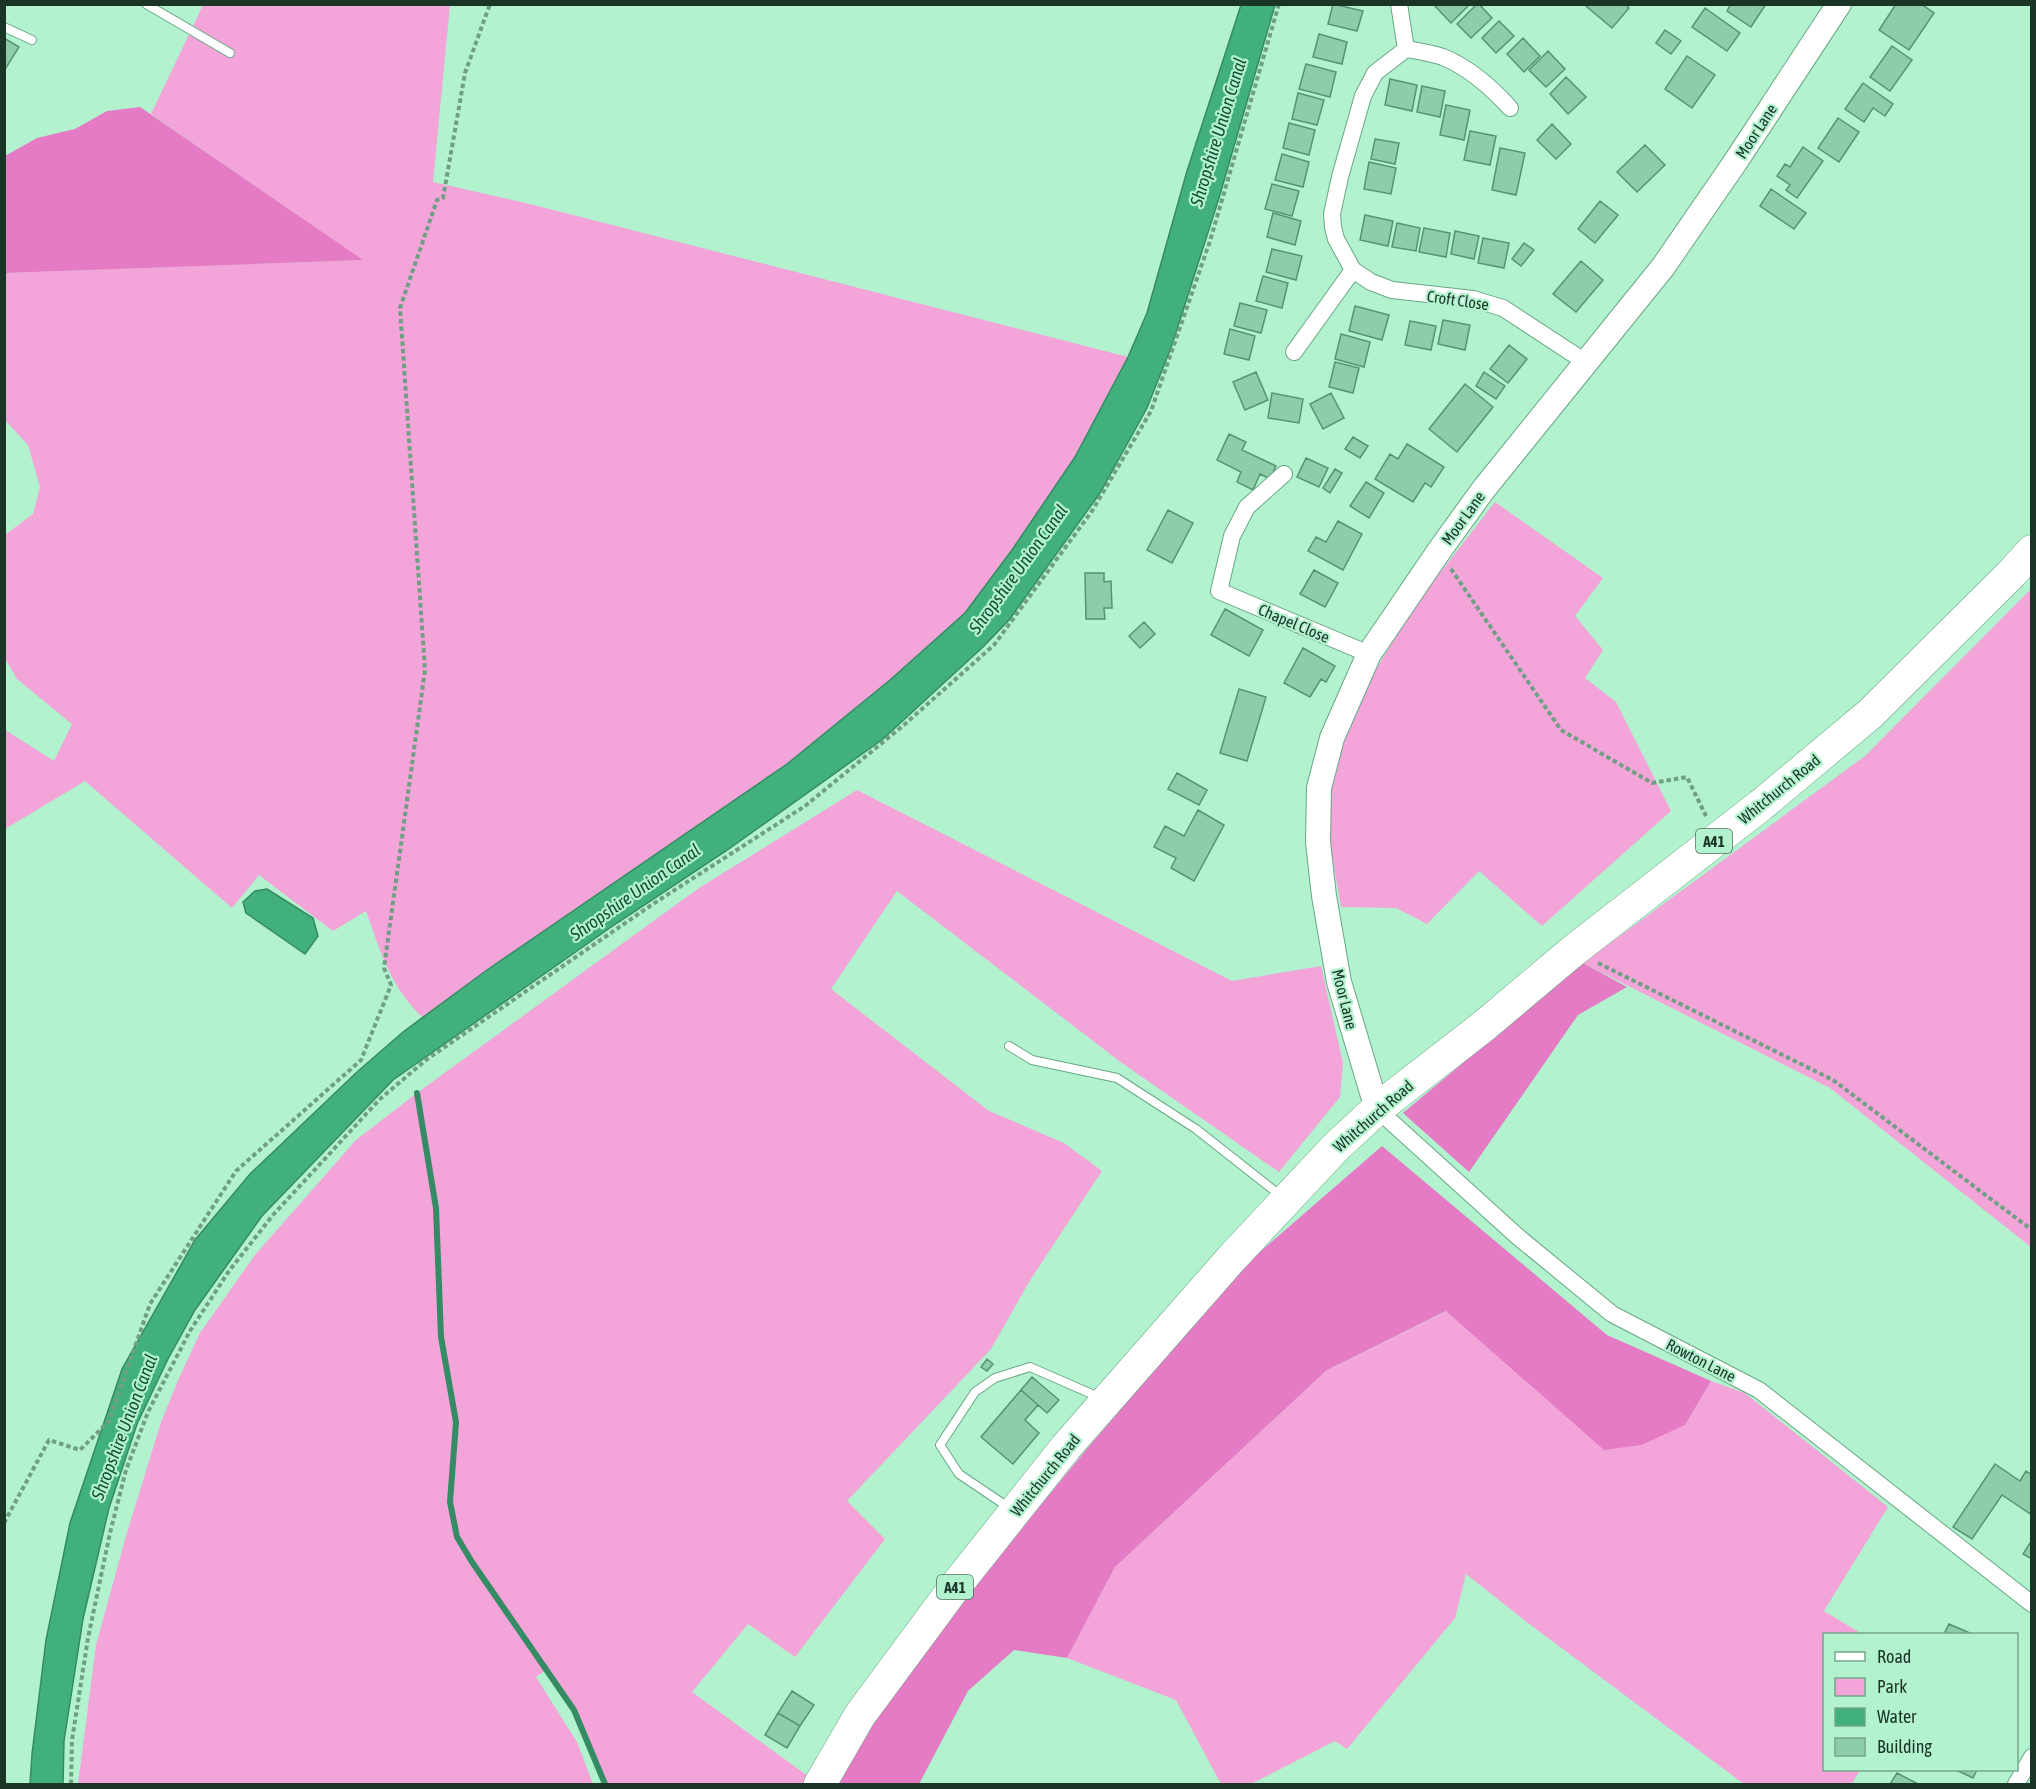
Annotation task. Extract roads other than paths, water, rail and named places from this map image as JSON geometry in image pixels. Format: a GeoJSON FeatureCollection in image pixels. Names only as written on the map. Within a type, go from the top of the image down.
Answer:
{"type":"FeatureCollection","features":[{"type":"Feature","properties":{"kind":"highway","name":"Whitchurch Road"},"geometry":{"type":"LineString","coordinates":[[820,1785],[860,1715],[954,1588],[1066,1447],[1231,1259],[1336,1147],[1377,1109],[1870,714],[2012,573],[2031,551]]}},
{"type":"Feature","properties":{"kind":"street"},"geometry":{"type":"LineString","coordinates":[[1399,4],[1406,49]]}},
{"type":"Feature","properties":{"kind":"street","name":"Moor Lane"},"geometry":{"type":"LineString","coordinates":[[1377,1109],[1339,982],[1324,896],[1318,842],[1319,788],[1332,738],[1369,654],[1439,551],[1483,490],[1670,257],[1839,4]]}},
{"type":"Feature","properties":{"kind":"street"},"geometry":{"type":"LineString","coordinates":[[1294,352],[1353,270],[1336,239],[1332,214],[1340,177],[1364,96],[1375,73],[1406,49],[1441,56],[1468,70],[1493,90],[1510,108]]}},
{"type":"Feature","properties":{"kind":"street","name":"Croft Close"},"geometry":{"type":"LineString","coordinates":[[1353,270],[1371,282],[1392,290],[1473,300],[1503,308],[1587,363]]}},
{"type":"Feature","properties":{"kind":"street","name":"Chapel Close"},"geometry":{"type":"LineString","coordinates":[[1284,474],[1247,507],[1232,536],[1219,591],[1369,654]]}},
{"type":"Feature","properties":{"kind":"street","name":"Rowton Lane"},"geometry":{"type":"LineString","coordinates":[[1377,1109],[1517,1236],[1611,1314],[1759,1390],[2031,1604]]}},
{"type":"Feature","properties":{"kind":"street"},"geometry":{"type":"LineString","coordinates":[[2016,1785],[2031,1757]]}},
{"type":"Feature","properties":{"kind":"lane"},"geometry":{"type":"LineString","coordinates":[[146,4],[230,52]]}},
{"type":"Feature","properties":{"kind":"lane"},"geometry":{"type":"LineString","coordinates":[[4,27],[32,40]]}},
{"type":"Feature","properties":{"kind":"lane"},"geometry":{"type":"LineString","coordinates":[[1009,1046],[1032,1060],[1117,1078],[1196,1128],[1286,1200]]}},
{"type":"Feature","properties":{"kind":"lane"},"geometry":{"type":"LineString","coordinates":[[1015,1511],[959,1474],[940,1445],[975,1392],[995,1378],[1030,1366],[1107,1401]]}},
{"type":"Feature","properties":{"kind":"water","name":"Shropshire Union Canal"},"geometry":{"type":"Polygon","coordinates":[[[1241,5],[1275,5],[1219,198],[1172,345],[1147,408],[1100,493],[1009,620],[883,739],[726,851],[617,923],[393,1080],[262,1216],[195,1310],[168,1359],[137,1424],[109,1508],[83,1619],[64,1741],[63,1784],[30,1784],[46,1640],[70,1523],[122,1369],[195,1240],[250,1174],[357,1072],[403,1032],[487,970],[787,764],[890,680],[965,613],[1012,550],[1075,457],[1128,357],[1147,313],[1187,171],[1241,5]]]}},
{"type":"Feature","properties":{"kind":"water"},"geometry":{"type":"Polygon","coordinates":[[[267,889],[313,918],[318,936],[305,954],[246,913],[243,902],[255,891],[267,889]]]}},
{"type":"Feature","properties":{"kind":"waterway"},"geometry":{"type":"LineString","coordinates":[[417,1093],[436,1208],[441,1337],[456,1422],[450,1502],[457,1537],[574,1710],[605,1784]]}}]}
